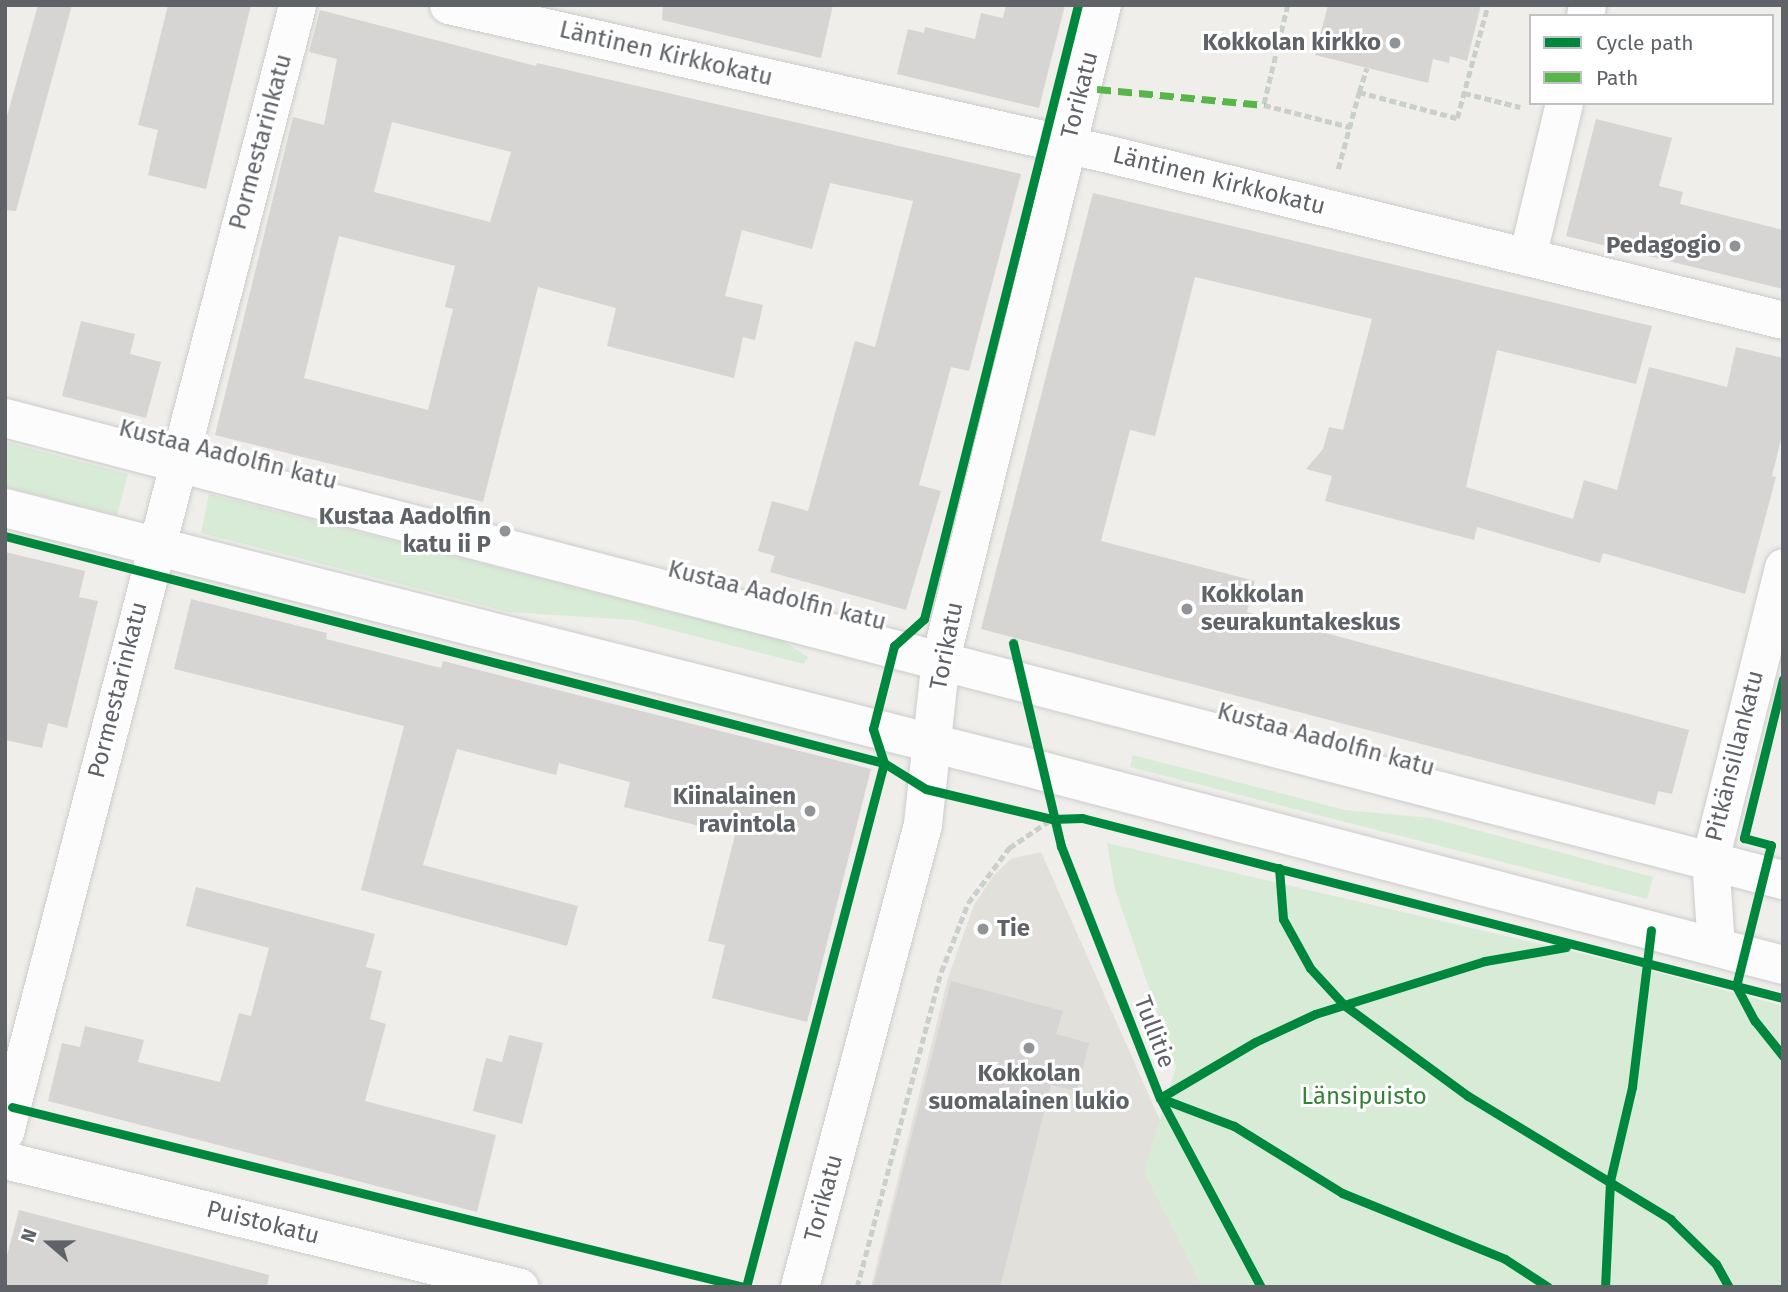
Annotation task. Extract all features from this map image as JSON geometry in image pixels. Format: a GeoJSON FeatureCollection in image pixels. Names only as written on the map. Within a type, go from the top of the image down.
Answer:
{"type":"FeatureCollection","features":[{"type":"Feature","properties":{"kind":"main road","name":"Torikatu"},"geometry":{"type":"LineString","coordinates":[[800,1287],[923,824],[941,659],[1102,5]]}},
{"type":"Feature","properties":{"kind":"main road","name":"Kustaa Aadolfin katu"},"geometry":{"type":"LineString","coordinates":[[5,418],[941,659],[1783,880]]}},
{"type":"Feature","properties":{"kind":"main road"},"geometry":{"type":"LineString","coordinates":[[5,508],[1042,771],[1783,965]]}},
{"type":"Feature","properties":{"kind":"street","name":"Pormestarinkatu"},"geometry":{"type":"LineString","coordinates":[[5,1132],[176,461],[297,5]]}},
{"type":"Feature","properties":{"kind":"street","name":"Läntinen Kirkkokatu"},"geometry":{"type":"LineString","coordinates":[[448,5],[1068,145],[1783,320]]}},
{"type":"Feature","properties":{"kind":"street"},"geometry":{"type":"LineString","coordinates":[[1527,257],[1562,110]]}},
{"type":"Feature","properties":{"kind":"street","name":"Pitkänsillankatu"},"geometry":{"type":"LineString","coordinates":[[1716,947],[1710,860],[1783,567]]}},
{"type":"Feature","properties":{"kind":"street","name":"Puistokatu"},"geometry":{"type":"LineString","coordinates":[[5,1160],[520,1287]]}},
{"type":"Feature","properties":{"kind":"path"},"geometry":{"type":"LineString","coordinates":[[1288,5],[1264,105],[1350,127]]}},
{"type":"Feature","properties":{"kind":"path"},"geometry":{"type":"LineString","coordinates":[[1360,92],[1457,118],[1488,5]]}},
{"type":"Feature","properties":{"kind":"path"},"geometry":{"type":"LineString","coordinates":[[1337,172],[1367,68]]}},
{"type":"Feature","properties":{"kind":"path"},"geometry":{"type":"LineString","coordinates":[[1464,93],[1529,104]]}},
{"type":"Feature","properties":{"kind":"path"},"geometry":{"type":"LineString","coordinates":[[1533,105],[1562,110]]}},
{"type":"Feature","properties":{"kind":"path"},"geometry":{"type":"LineString","coordinates":[[1042,771],[1056,822]]}},
{"type":"Feature","properties":{"kind":"path"},"geometry":{"type":"LineString","coordinates":[[1040,816],[1056,822]]}},
{"type":"Feature","properties":{"kind":"path"},"geometry":{"type":"LineString","coordinates":[[857,1287],[941,972],[968,903],[1009,848],[1056,822]]}},
{"type":"Feature","properties":{"kind":"shaded area","name":"Kokkolan suomalainen lukio"},"geometry":{"type":"Polygon","coordinates":[[[1041,852],[1159,1118],[1249,1287],[871,1287],[948,978],[974,905],[993,876],[1011,859],[1041,852]]]}},
{"type":"Feature","properties":{"kind":"green space"},"geometry":{"type":"Polygon","coordinates":[[[5,442],[128,474],[117,515],[5,487],[5,442]]]}},
{"type":"Feature","properties":{"kind":"green space"},"geometry":{"type":"Polygon","coordinates":[[[209,494],[782,640],[808,657],[804,664],[632,620],[509,612],[201,533],[209,494]]]}},
{"type":"Feature","properties":{"kind":"green space"},"geometry":{"type":"Polygon","coordinates":[[[1133,755],[1345,810],[1431,818],[1653,877],[1647,899],[1130,767],[1133,755]]]}},
{"type":"Feature","properties":{"kind":"green space","name":"Länsipuisto"},"geometry":{"type":"Polygon","coordinates":[[[1107,843],[1630,965],[1783,1006],[1783,1287],[1202,1287],[1144,1172],[1176,1067],[1115,889],[1107,843]]]}},
{"type":"Feature","properties":{"kind":"building"},"geometry":{"type":"Polygon","coordinates":[[[38,5],[72,5],[16,211],[5,210],[5,123],[38,5]]]}},
{"type":"Feature","properties":{"kind":"building"},"geometry":{"type":"Polygon","coordinates":[[[168,5],[251,5],[206,189],[148,175],[158,130],[138,125],[168,5]]]}},
{"type":"Feature","properties":{"kind":"building"},"geometry":{"type":"Polygon","coordinates":[[[663,5],[833,5],[821,58],[662,20],[663,5]]]}},
{"type":"Feature","properties":{"kind":"building"},"geometry":{"type":"Polygon","coordinates":[[[1006,5],[1065,5],[1039,108],[897,74],[908,29],[924,33],[925,27],[975,39],[981,13],[1003,18],[1006,5]]]}},
{"type":"Feature","properties":{"kind":"building","name":"Kokkolan kirkko"},"geometry":{"type":"Polygon","coordinates":[[[1328,5],[1481,5],[1467,61],[1450,56],[1449,63],[1433,59],[1428,83],[1315,55],[1328,5]]]}},
{"type":"Feature","properties":{"kind":"building"},"geometry":{"type":"Polygon","coordinates":[[[320,10],[536,66],[537,63],[1021,174],[969,371],[951,367],[919,485],[941,491],[906,610],[770,572],[775,556],[758,551],[772,501],[808,511],[855,341],[875,347],[913,201],[830,183],[812,249],[742,230],[725,296],[763,305],[755,340],[743,337],[734,378],[607,346],[616,308],[538,287],[483,502],[215,435],[293,117],[324,125],[337,59],[309,52],[320,10]],[[392,122],[374,192],[490,222],[511,152],[392,122]],[[339,236],[304,378],[428,410],[453,309],[445,307],[455,266],[339,236]]]}},
{"type":"Feature","properties":{"kind":"building"},"geometry":{"type":"Polygon","coordinates":[[[1596,119],[1672,138],[1659,186],[1683,192],[1680,204],[1783,230],[1783,289],[1566,236],[1596,119]]]}},
{"type":"Feature","properties":{"kind":"building"},"geometry":{"type":"Polygon","coordinates":[[[1093,193],[1652,326],[1636,384],[1497,350],[1466,487],[1573,519],[1584,480],[1617,490],[1649,367],[1727,387],[1736,347],[1783,358],[1783,431],[1772,476],[1776,477],[1745,594],[1603,553],[1600,563],[1477,527],[1474,540],[1325,501],[1332,476],[1306,469],[1323,449],[1329,427],[1343,430],[1372,319],[1195,277],[1155,436],[1130,430],[1101,541],[1255,581],[1247,612],[1689,730],[1672,794],[1658,791],[1655,805],[981,629],[1093,193]]]}},
{"type":"Feature","properties":{"kind":"building"},"geometry":{"type":"Polygon","coordinates":[[[81,321],[135,334],[130,354],[161,362],[146,418],[62,396],[81,321]]]}},
{"type":"Feature","properties":{"kind":"building"},"geometry":{"type":"Polygon","coordinates":[[[5,552],[85,571],[79,597],[98,601],[67,728],[48,723],[42,748],[5,740],[5,552]]]}},
{"type":"Feature","properties":{"kind":"building"},"geometry":{"type":"Polygon","coordinates":[[[191,599],[327,633],[326,639],[441,668],[443,661],[871,769],[807,1022],[712,998],[725,945],[708,941],[735,835],[624,807],[630,782],[559,763],[556,775],[457,749],[423,865],[578,906],[567,946],[361,890],[404,726],[174,669],[191,599]]]}},
{"type":"Feature","properties":{"kind":"building"},"geometry":{"type":"Polygon","coordinates":[[[196,887],[375,934],[366,967],[382,971],[370,1019],[386,1024],[365,1101],[496,1135],[477,1212],[48,1101],[62,1043],[80,1047],[85,1026],[144,1040],[138,1062],[220,1082],[239,1013],[251,1016],[269,948],[186,926],[196,887]]]}},
{"type":"Feature","properties":{"kind":"building"},"geometry":{"type":"Polygon","coordinates":[[[951,981],[1063,1011],[1056,1034],[1089,1043],[1077,1091],[1051,1085],[1000,1287],[873,1287],[951,981]]]}},
{"type":"Feature","properties":{"kind":"building"},"geometry":{"type":"Polygon","coordinates":[[[509,1035],[543,1043],[522,1124],[473,1111],[486,1058],[502,1062],[509,1035]]]}},
{"type":"Feature","properties":{"kind":"building"},"geometry":{"type":"Polygon","coordinates":[[[19,1210],[269,1275],[267,1287],[5,1287],[5,1263],[19,1210]]]}},
{"type":"Feature","properties":{"kind":"marked path"},"geometry":{"type":"LineString","coordinates":[[1097,89],[1264,105]]}},
{"type":"Feature","properties":{"kind":"cycle path"},"geometry":{"type":"LineString","coordinates":[[746,1287],[884,763],[873,729],[894,646],[924,619],[1078,5]]}},
{"type":"Feature","properties":{"kind":"cycle path"},"geometry":{"type":"LineString","coordinates":[[5,536],[884,763],[926,789],[1052,819],[1082,818],[1783,998]]}},
{"type":"Feature","properties":{"kind":"cycle path","name":"Tullitie"},"geometry":{"type":"LineString","coordinates":[[1013,643],[1061,846],[1160,1098],[1261,1287]]}},
{"type":"Feature","properties":{"kind":"cycle path"},"geometry":{"type":"LineString","coordinates":[[1783,679],[1744,838],[1771,845],[1736,986],[1755,1021],[1783,1056]]}},
{"type":"Feature","properties":{"kind":"cycle path"},"geometry":{"type":"LineString","coordinates":[[1279,868],[1283,919],[1310,968],[1344,1005],[1468,1096],[1670,1219],[1716,1264],[1729,1287]]}},
{"type":"Feature","properties":{"kind":"cycle path"},"geometry":{"type":"LineString","coordinates":[[1605,1287],[1610,1181],[1632,1087],[1651,930]]}},
{"type":"Feature","properties":{"kind":"cycle path"},"geometry":{"type":"LineString","coordinates":[[1160,1098],[1255,1042],[1315,1014],[1485,961],[1566,947]]}},
{"type":"Feature","properties":{"kind":"cycle path"},"geometry":{"type":"LineString","coordinates":[[1160,1098],[1234,1126],[1342,1193],[1505,1259],[1548,1287]]}},
{"type":"Feature","properties":{"kind":"cycle path"},"geometry":{"type":"LineString","coordinates":[[12,1107],[744,1287]]}},
{"type":"Feature","properties":{"kind":"place","name":"Kokkolan kirkko"},"geometry":{"type":"Point","coordinates":[1395,43]}},
{"type":"Feature","properties":{"kind":"place","name":"Pedagogio"},"geometry":{"type":"Point","coordinates":[1735,246]}},
{"type":"Feature","properties":{"kind":"place","name":"Kustaa Aadolfin katu ii P"},"geometry":{"type":"Point","coordinates":[505,531]}},
{"type":"Feature","properties":{"kind":"place","name":"Kokkolan seurakuntakeskus"},"geometry":{"type":"Point","coordinates":[1187,609]}},
{"type":"Feature","properties":{"kind":"place","name":"Kiinalainen ravintola"},"geometry":{"type":"Point","coordinates":[810,811]}},
{"type":"Feature","properties":{"kind":"place","name":"Tie"},"geometry":{"type":"Point","coordinates":[983,929]}},
{"type":"Feature","properties":{"kind":"place","name":"Kokkolan suomalainen lukio"},"geometry":{"type":"Point","coordinates":[1029,1048]}}]}
